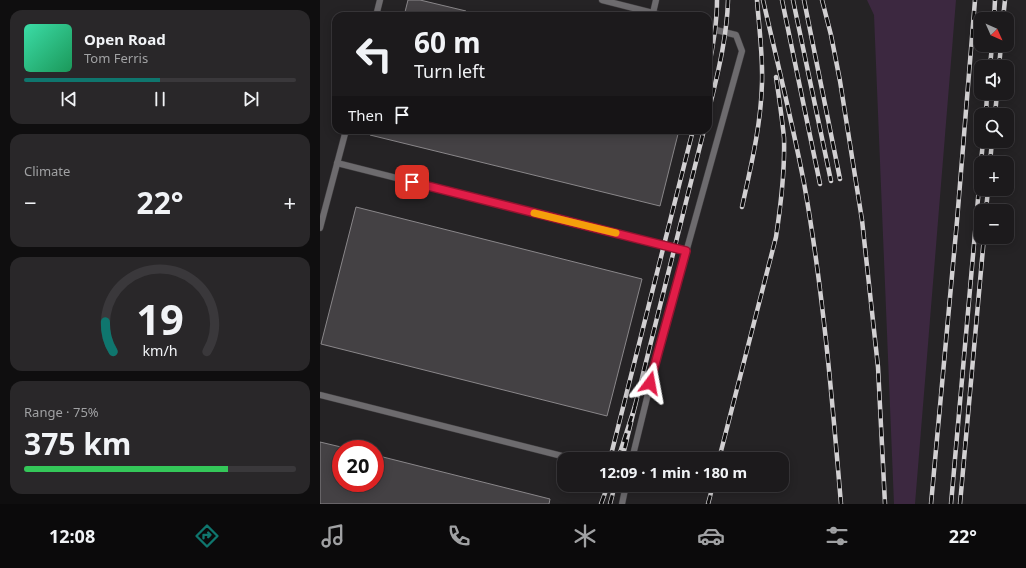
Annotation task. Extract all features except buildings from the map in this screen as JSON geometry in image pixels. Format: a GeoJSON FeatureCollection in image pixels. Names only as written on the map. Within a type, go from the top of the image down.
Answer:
{"type":"FeatureCollection","features":[{"type":"Feature","properties":{"kind":"lane"},"geometry":{"type":"LineString","coordinates":[[377,12],[380,0]]}},
{"type":"Feature","properties":{"kind":"lane"},"geometry":{"type":"LineString","coordinates":[[602,0],[649,12]]}},
{"type":"Feature","properties":{"kind":"lane"},"geometry":{"type":"LineString","coordinates":[[653,12],[656,0]]}},
{"type":"Feature","properties":{"kind":"lane"},"geometry":{"type":"LineString","coordinates":[[634,452],[658,353],[742,51],[736,35],[712,29]]}},
{"type":"Feature","properties":{"kind":"lane"},"geometry":{"type":"LineString","coordinates":[[320,228],[345,134]]}},
{"type":"Feature","properties":{"kind":"lane"},"geometry":{"type":"LineString","coordinates":[[337,163],[686,251]]}},
{"type":"Feature","properties":{"kind":"lane"},"geometry":{"type":"LineString","coordinates":[[320,395],[557,455]]}},
{"type":"Feature","properties":{"kind":"lane"},"geometry":{"type":"LineString","coordinates":[[622,504],[625,492]]}},
{"type":"Feature","properties":{"kind":"shaded area"},"geometry":{"type":"Polygon","coordinates":[[[867,0],[956,0],[915,504],[894,504],[874,15],[867,0]]]}},
{"type":"Feature","properties":{"kind":"railway"},"geometry":{"type":"LineString","coordinates":[[712,53],[717,0]]}},
{"type":"Feature","properties":{"kind":"railway"},"geometry":{"type":"LineString","coordinates":[[712,97],[724,43],[728,0]]}},
{"type":"Feature","properties":{"kind":"railway"},"geometry":{"type":"LineString","coordinates":[[742,207],[760,114],[762,62],[757,0]]}},
{"type":"Feature","properties":{"kind":"railway"},"geometry":{"type":"LineString","coordinates":[[763,0],[804,183],[811,223],[826,343],[841,504]]}},
{"type":"Feature","properties":{"kind":"railway"},"geometry":{"type":"LineString","coordinates":[[782,0],[820,184]]}},
{"type":"Feature","properties":{"kind":"railway"},"geometry":{"type":"LineString","coordinates":[[793,0],[831,181]]}},
{"type":"Feature","properties":{"kind":"railway"},"geometry":{"type":"LineString","coordinates":[[804,0],[840,179]]}},
{"type":"Feature","properties":{"kind":"railway"},"geometry":{"type":"LineString","coordinates":[[822,0],[840,81],[862,220],[878,367],[885,504]]}},
{"type":"Feature","properties":{"kind":"railway"},"geometry":{"type":"LineString","coordinates":[[931,504],[957,221],[975,0]]}},
{"type":"Feature","properties":{"kind":"railway"},"geometry":{"type":"LineString","coordinates":[[994,12],[995,0]]}},
{"type":"Feature","properties":{"kind":"railway"},"geometry":{"type":"LineString","coordinates":[[1004,12],[1005,0]]}},
{"type":"Feature","properties":{"kind":"railway"},"geometry":{"type":"LineString","coordinates":[[991,52],[991,60]]}},
{"type":"Feature","properties":{"kind":"railway"},"geometry":{"type":"LineString","coordinates":[[1000,52],[1000,60]]}},
{"type":"Feature","properties":{"kind":"railway"},"geometry":{"type":"LineString","coordinates":[[721,452],[776,237],[780,212],[784,163],[784,138],[776,77]]}},
{"type":"Feature","properties":{"kind":"railway"},"geometry":{"type":"LineString","coordinates":[[986,108],[987,100]]}},
{"type":"Feature","properties":{"kind":"railway"},"geometry":{"type":"LineString","coordinates":[[996,100],[996,108]]}},
{"type":"Feature","properties":{"kind":"railway"},"geometry":{"type":"LineString","coordinates":[[612,452],[692,134]]}},
{"type":"Feature","properties":{"kind":"railway"},"geometry":{"type":"LineString","coordinates":[[635,406],[703,134]]}},
{"type":"Feature","properties":{"kind":"railway"},"geometry":{"type":"LineString","coordinates":[[982,148],[982,156]]}},
{"type":"Feature","properties":{"kind":"railway"},"geometry":{"type":"LineString","coordinates":[[991,148],[991,156]]}},
{"type":"Feature","properties":{"kind":"railway"},"geometry":{"type":"LineString","coordinates":[[951,504],[978,196]]}},
{"type":"Feature","properties":{"kind":"railway"},"geometry":{"type":"LineString","coordinates":[[987,196],[987,204]]}},
{"type":"Feature","properties":{"kind":"railway"},"geometry":{"type":"LineString","coordinates":[[960,504],[983,244]]}},
{"type":"Feature","properties":{"kind":"railway"},"geometry":{"type":"LineString","coordinates":[[620,452],[635,406],[624,452]]}},
{"type":"Feature","properties":{"kind":"railway"},"geometry":{"type":"LineString","coordinates":[[601,504],[605,492]]}},
{"type":"Feature","properties":{"kind":"railway"},"geometry":{"type":"LineString","coordinates":[[610,504],[613,492]]}},
{"type":"Feature","properties":{"kind":"railway"},"geometry":{"type":"LineString","coordinates":[[708,504],[711,492]]}},
{"type":"Feature","properties":{"kind":"slow traffic"},"geometry":{"type":"LineString","coordinates":[[534,213],[616,233]]}},
{"type":"Feature","properties":{"kind":"route"},"geometry":{"type":"LineString","coordinates":[[412,182],[686,251],[650,383]]}}]}
